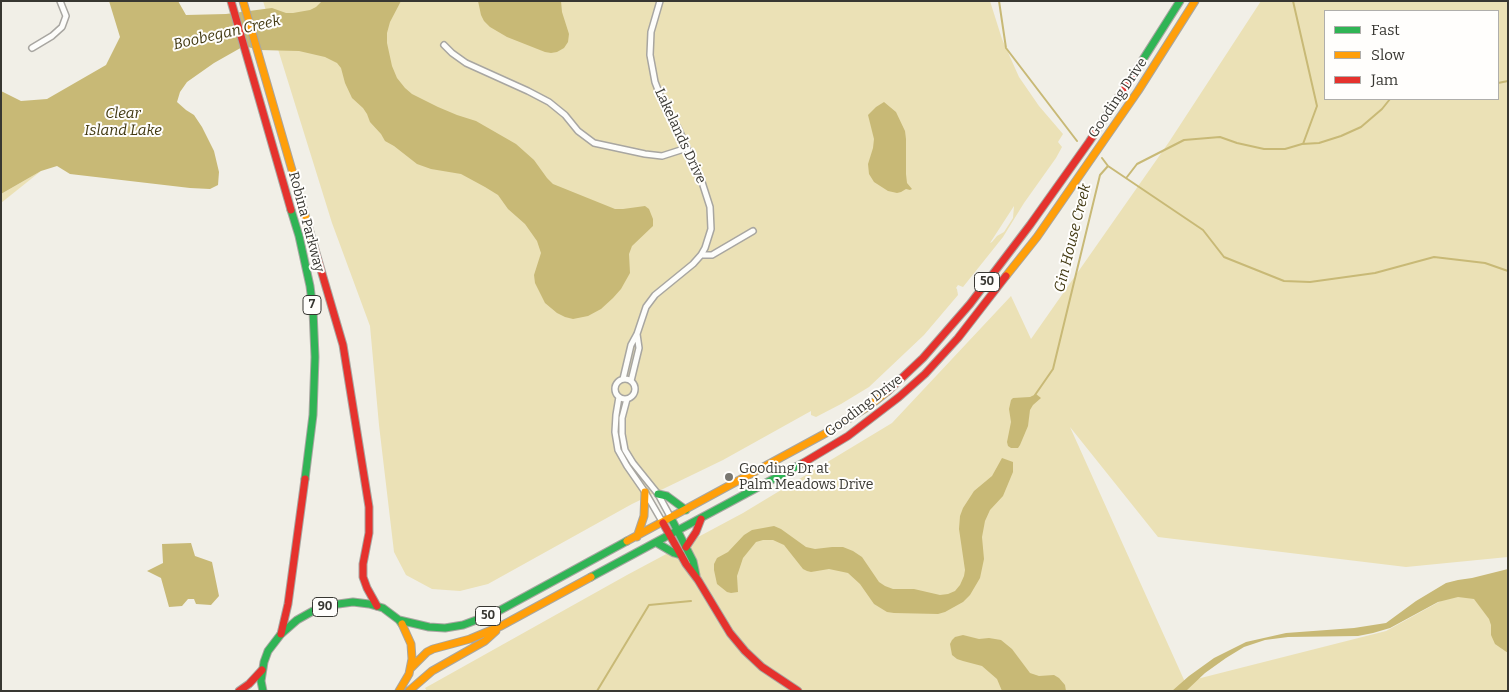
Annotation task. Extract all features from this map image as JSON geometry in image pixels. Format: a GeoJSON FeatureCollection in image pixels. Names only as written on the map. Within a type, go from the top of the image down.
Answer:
{"type":"FeatureCollection","features":[{"type":"Feature","properties":{"kind":"main road","name":"Gooding Drive"},"geometry":{"type":"LineString","coordinates":[[399,620],[437,628],[453,627],[474,622],[495,613],[803,446],[849,420],[888,391],[923,358],[970,304],[1030,225],[1089,142],[1180,1]]}},
{"type":"Feature","properties":{"kind":"main road","name":"Gooding Drive"},"geometry":{"type":"LineString","coordinates":[[411,668],[422,656],[433,649],[470,639],[501,626],[670,536],[848,436],[883,411],[925,374],[981,309],[1037,236],[1138,91],[1195,1]]}},
{"type":"Feature","properties":{"kind":"main road","name":"Robina Parkway"},"geometry":{"type":"LineString","coordinates":[[244,3],[343,345],[369,507],[369,533],[364,558],[363,577],[377,606]]}},
{"type":"Feature","properties":{"kind":"main road","name":"Robina Parkway"},"geometry":{"type":"LineString","coordinates":[[231,4],[299,236],[310,286],[315,334],[313,415],[288,604],[281,634]]}},
{"type":"Feature","properties":{"kind":"main road"},"geometry":{"type":"LineString","coordinates":[[637,537],[644,516],[645,492]]}},
{"type":"Feature","properties":{"kind":"main road"},"geometry":{"type":"LineString","coordinates":[[658,494],[667,496],[686,510]]}},
{"type":"Feature","properties":{"kind":"main road"},"geometry":{"type":"LineString","coordinates":[[671,518],[693,561],[698,580]]}},
{"type":"Feature","properties":{"kind":"main road"},"geometry":{"type":"LineString","coordinates":[[686,547],[696,532],[701,519]]}},
{"type":"Feature","properties":{"kind":"main road"},"geometry":{"type":"LineString","coordinates":[[663,523],[718,616],[744,651],[762,667],[798,691]]}},
{"type":"Feature","properties":{"kind":"main road"},"geometry":{"type":"LineString","coordinates":[[657,543],[681,555]]}},
{"type":"Feature","properties":{"kind":"main road","name":"90"},"geometry":{"type":"LineString","coordinates":[[239,691],[249,684],[262,670],[268,651],[281,634],[306,615],[331,605],[353,602],[377,606],[388,611],[399,620]]}},
{"type":"Feature","properties":{"kind":"main road"},"geometry":{"type":"LineString","coordinates":[[399,620],[406,631],[412,659],[411,668],[399,691]]}},
{"type":"Feature","properties":{"kind":"main road"},"geometry":{"type":"LineString","coordinates":[[409,691],[432,671],[485,641],[501,626]]}},
{"type":"Feature","properties":{"kind":"main road"},"geometry":{"type":"LineString","coordinates":[[262,670],[261,681],[263,691]]}},
{"type":"Feature","properties":{"kind":"street"},"geometry":{"type":"LineString","coordinates":[[32,48],[52,36],[62,27],[66,16],[60,1]]}},
{"type":"Feature","properties":{"kind":"street","name":"Lakelands Drive"},"geometry":{"type":"LineString","coordinates":[[637,334],[646,307],[655,295],[693,264],[701,255],[711,229],[710,207],[701,179],[678,128],[665,108],[655,82],[650,55],[651,32],[660,1]]}},
{"type":"Feature","properties":{"kind":"street"},"geometry":{"type":"LineString","coordinates":[[444,45],[466,63],[549,102],[594,144],[662,156],[687,148]]}},
{"type":"Feature","properties":{"kind":"street"},"geometry":{"type":"LineString","coordinates":[[701,255],[712,256],[753,231]]}},
{"type":"Feature","properties":{"kind":"street"},"geometry":{"type":"LineString","coordinates":[[623,379],[631,381],[635,386],[635,392],[632,397],[627,399],[619,397],[615,392],[615,388],[617,383],[623,379],[631,345],[637,334]]}},
{"type":"Feature","properties":{"kind":"street"},"geometry":{"type":"LineString","coordinates":[[631,381],[638,348],[637,334]]}},
{"type":"Feature","properties":{"kind":"street"},"geometry":{"type":"LineString","coordinates":[[619,397],[615,432],[618,450],[663,523]]}},
{"type":"Feature","properties":{"kind":"street"},"geometry":{"type":"LineString","coordinates":[[627,399],[622,418],[622,434],[626,450],[658,494],[671,518]]}},
{"type":"Feature","properties":{"kind":"shaded area"},"geometry":{"type":"Polygon","coordinates":[[[263,1],[990,1],[1002,39],[1019,77],[1039,106],[1063,134],[1058,142],[1062,147],[1056,158],[1024,203],[1003,237],[963,287],[958,285],[956,288],[958,295],[924,335],[869,387],[816,417],[811,415],[811,411],[723,460],[632,504],[488,584],[460,591],[432,589],[406,575],[394,552],[379,425],[370,326],[332,223],[263,1]],[[1014,206],[990,243],[1004,232],[1013,218],[1014,206]]]}},
{"type":"Feature","properties":{"kind":"shaded area"},"geometry":{"type":"Polygon","coordinates":[[[1261,1],[1508,1],[1508,557],[1406,567],[1158,537],[1070,427],[1185,682],[1386,631],[1468,586],[1508,577],[1508,691],[427,691],[425,688],[627,575],[743,513],[892,423],[1011,296],[1031,339],[1169,142],[1261,1]]]}},
{"type":"Feature","properties":{"kind":"shaded area"},"geometry":{"type":"Polygon","coordinates":[[[41,171],[1,203],[1,194],[41,171]]]}},
{"type":"Feature","properties":{"kind":"water"},"geometry":{"type":"Polygon","coordinates":[[[109,1],[178,1],[186,15],[226,14],[272,8],[286,13],[293,13],[310,10],[322,1],[401,1],[390,22],[387,43],[392,66],[397,78],[405,88],[412,94],[438,107],[476,121],[516,144],[534,160],[553,184],[615,209],[645,206],[649,209],[653,219],[653,226],[632,246],[629,254],[630,273],[621,289],[613,298],[601,309],[588,316],[573,319],[565,317],[545,303],[535,283],[534,275],[541,253],[537,241],[525,224],[508,209],[498,195],[461,174],[431,169],[417,164],[385,141],[370,122],[363,108],[352,98],[341,68],[337,63],[325,57],[299,51],[259,50],[244,46],[214,63],[187,82],[180,92],[177,102],[194,115],[214,151],[219,172],[218,185],[210,189],[190,188],[70,174],[57,166],[41,171],[1,194],[1,91],[21,101],[47,99],[106,65],[120,37],[109,1]]]}},
{"type":"Feature","properties":{"kind":"water"},"geometry":{"type":"Polygon","coordinates":[[[478,1],[561,1],[562,12],[569,34],[568,42],[564,48],[551,53],[507,37],[484,21],[478,1]]]}},
{"type":"Feature","properties":{"kind":"water"},"geometry":{"type":"Polygon","coordinates":[[[884,102],[896,112],[905,131],[907,183],[912,189],[906,189],[897,193],[888,191],[874,182],[869,174],[868,164],[874,139],[868,115],[884,102]]]}},
{"type":"Feature","properties":{"kind":"water"},"geometry":{"type":"Polygon","coordinates":[[[1036,394],[1041,398],[1030,410],[1028,426],[1020,445],[1018,448],[1011,448],[1007,442],[1011,422],[1009,409],[1011,400],[1013,398],[1030,397],[1036,394]]]}},
{"type":"Feature","properties":{"kind":"water"},"geometry":{"type":"Polygon","coordinates":[[[1002,458],[1013,462],[1013,472],[1003,496],[990,510],[985,521],[982,537],[984,559],[980,578],[970,595],[963,602],[945,612],[938,614],[887,612],[874,604],[860,584],[848,573],[829,569],[807,571],[803,569],[784,545],[773,540],[756,542],[743,558],[737,576],[738,592],[727,592],[717,584],[714,564],[717,558],[728,552],[744,535],[752,530],[774,526],[806,547],[815,549],[843,547],[853,551],[862,557],[879,582],[893,589],[914,589],[940,595],[955,591],[960,585],[965,570],[959,529],[960,516],[974,491],[992,476],[1002,458]]]}},
{"type":"Feature","properties":{"kind":"water"},"geometry":{"type":"Polygon","coordinates":[[[191,543],[195,556],[212,562],[219,596],[211,605],[196,604],[194,599],[188,599],[182,606],[169,607],[161,578],[147,571],[163,563],[162,544],[191,543]]]}},
{"type":"Feature","properties":{"kind":"water"},"geometry":{"type":"Polygon","coordinates":[[[1508,569],[1508,653],[1495,644],[1491,635],[1489,619],[1474,599],[1458,597],[1438,602],[1390,628],[1373,633],[1358,636],[1288,637],[1265,640],[1244,647],[1226,658],[1205,673],[1186,691],[1172,691],[1214,658],[1246,642],[1286,633],[1354,628],[1386,623],[1416,601],[1446,583],[1508,569]]]}},
{"type":"Feature","properties":{"kind":"water"},"geometry":{"type":"Polygon","coordinates":[[[963,635],[979,639],[1001,640],[1012,649],[1030,673],[1039,676],[1054,675],[1065,685],[1066,691],[1002,691],[997,679],[982,666],[957,659],[952,655],[950,644],[952,640],[963,635]]]}},
{"type":"Feature","properties":{"kind":"waterway"},"geometry":{"type":"LineString","coordinates":[[999,1],[1006,48],[1077,141]]}},
{"type":"Feature","properties":{"kind":"waterway"},"geometry":{"type":"LineString","coordinates":[[1293,1],[1317,106],[1303,144]]}},
{"type":"Feature","properties":{"kind":"waterway"},"geometry":{"type":"LineString","coordinates":[[1499,83],[1508,81]]}},
{"type":"Feature","properties":{"kind":"waterway"},"geometry":{"type":"LineString","coordinates":[[1127,177],[1137,164],[1184,140],[1220,137],[1264,149],[1285,149],[1302,144],[1319,143],[1361,127],[1382,109],[1389,100]]}},
{"type":"Feature","properties":{"kind":"waterway"},"geometry":{"type":"LineString","coordinates":[[1102,158],[1108,166]]}},
{"type":"Feature","properties":{"kind":"waterway","name":"Gin House Creek"},"geometry":{"type":"LineString","coordinates":[[1035,395],[1053,369],[1100,175],[1108,166],[1203,230],[1224,257],[1284,281],[1310,282],[1375,273],[1434,257],[1485,263],[1508,271]]}},
{"type":"Feature","properties":{"kind":"waterway","name":"Gin House Creek"},"geometry":{"type":"LineString","coordinates":[[597,691],[649,605],[691,601]]}},
{"type":"Feature","properties":{"kind":"traffic: fast"},"geometry":{"type":"LineString","coordinates":[[1142,61],[1180,1]]}},
{"type":"Feature","properties":{"kind":"traffic: fast"},"geometry":{"type":"LineString","coordinates":[[291,210],[299,236],[310,286],[313,310],[315,357],[313,415],[305,479]]}},
{"type":"Feature","properties":{"kind":"traffic: fast"},"geometry":{"type":"LineString","coordinates":[[591,577],[803,463]]}},
{"type":"Feature","properties":{"kind":"traffic: fast"},"geometry":{"type":"LineString","coordinates":[[658,494],[667,496],[686,510]]}},
{"type":"Feature","properties":{"kind":"traffic: fast"},"geometry":{"type":"LineString","coordinates":[[671,518],[693,561],[696,575]]}},
{"type":"Feature","properties":{"kind":"traffic: fast"},"geometry":{"type":"LineString","coordinates":[[399,620],[429,627],[445,628],[463,625],[495,613],[627,541]]}},
{"type":"Feature","properties":{"kind":"traffic: fast"},"geometry":{"type":"LineString","coordinates":[[657,543],[681,555]]}},
{"type":"Feature","properties":{"kind":"traffic: fast"},"geometry":{"type":"LineString","coordinates":[[263,691],[261,681],[268,651],[281,634],[297,620],[313,611],[331,605],[353,602],[369,604],[383,608],[402,624]]}},
{"type":"Feature","properties":{"kind":"traffic: slow"},"geometry":{"type":"LineString","coordinates":[[243,1],[314,246]]}},
{"type":"Feature","properties":{"kind":"traffic: slow"},"geometry":{"type":"LineString","coordinates":[[1006,276],[1037,237],[1138,91],[1195,1]]}},
{"type":"Feature","properties":{"kind":"traffic: slow"},"geometry":{"type":"LineString","coordinates":[[627,541],[826,433],[869,406],[888,391]]}},
{"type":"Feature","properties":{"kind":"traffic: slow"},"geometry":{"type":"LineString","coordinates":[[637,537],[644,516],[645,492]]}},
{"type":"Feature","properties":{"kind":"traffic: slow"},"geometry":{"type":"LineString","coordinates":[[411,668],[427,652],[470,639],[501,626],[591,577]]}},
{"type":"Feature","properties":{"kind":"traffic: slow"},"geometry":{"type":"LineString","coordinates":[[399,691],[409,674],[412,659],[411,644],[402,624]]}},
{"type":"Feature","properties":{"kind":"traffic: slow"},"geometry":{"type":"LineString","coordinates":[[409,691],[432,671],[485,641],[496,631]]}},
{"type":"Feature","properties":{"kind":"traffic: jam"},"geometry":{"type":"LineString","coordinates":[[231,1],[291,210]]}},
{"type":"Feature","properties":{"kind":"traffic: jam"},"geometry":{"type":"LineString","coordinates":[[888,391],[923,358],[970,304],[1030,225],[1089,142],[1142,61]]}},
{"type":"Feature","properties":{"kind":"traffic: jam"},"geometry":{"type":"LineString","coordinates":[[314,246],[343,345],[369,507],[369,533],[363,564],[363,577],[377,606]]}},
{"type":"Feature","properties":{"kind":"traffic: jam"},"geometry":{"type":"LineString","coordinates":[[803,463],[848,436],[899,397],[925,374],[958,338],[1006,276]]}},
{"type":"Feature","properties":{"kind":"traffic: jam"},"geometry":{"type":"LineString","coordinates":[[281,634],[288,604],[305,479]]}},
{"type":"Feature","properties":{"kind":"traffic: jam"},"geometry":{"type":"LineString","coordinates":[[686,547],[696,532],[701,519]]}},
{"type":"Feature","properties":{"kind":"traffic: jam"},"geometry":{"type":"LineString","coordinates":[[663,523],[686,564],[698,580],[730,633],[762,667],[798,691]]}},
{"type":"Feature","properties":{"kind":"traffic: jam"},"geometry":{"type":"LineString","coordinates":[[239,691],[249,684],[262,670]]}},
{"type":"Feature","properties":{"kind":"place","name":"Gooding Dr at Palm Meadows Drive"},"geometry":{"type":"Point","coordinates":[729,477]}},
{"type":"Feature","properties":{"kind":"water label","name":"Boobegan Creek"},"geometry":{"type":"Point","coordinates":[227,33]}},
{"type":"Feature","properties":{"kind":"water label","name":"Clear Island Lake"},"geometry":{"type":"Point","coordinates":[123,122]}}]}
